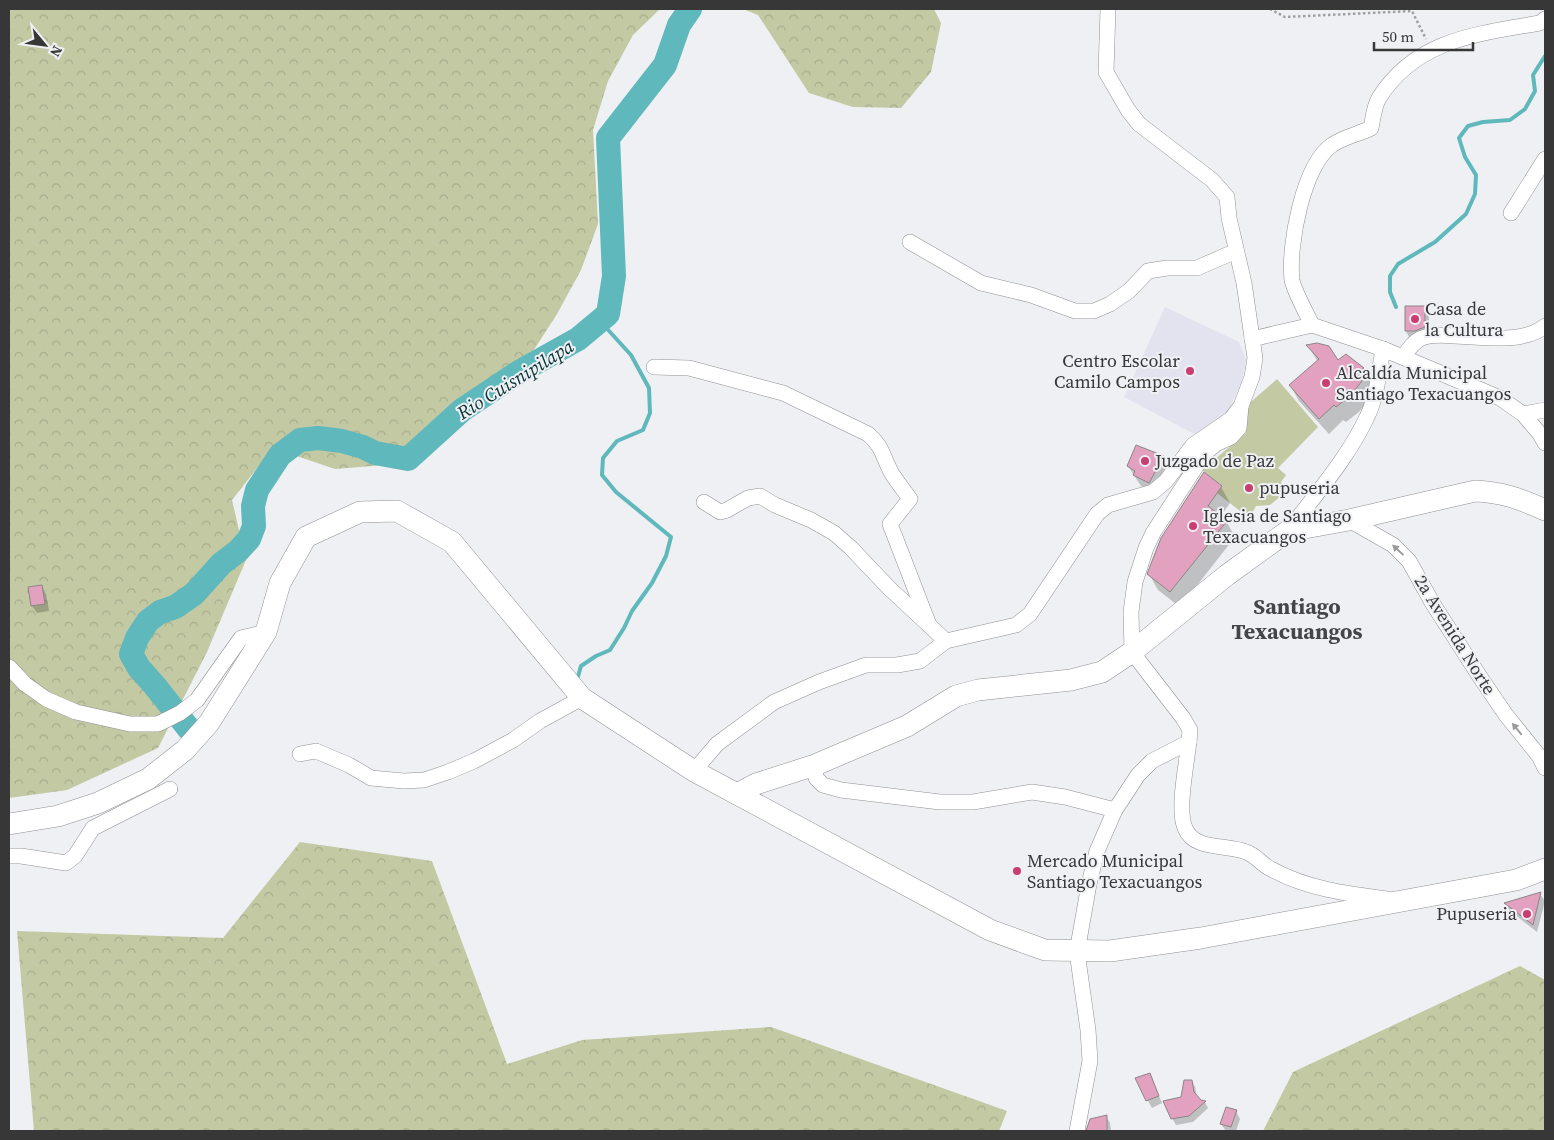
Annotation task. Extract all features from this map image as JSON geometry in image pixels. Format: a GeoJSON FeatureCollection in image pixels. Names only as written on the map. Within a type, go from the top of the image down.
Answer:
{"type":"FeatureCollection","features":[{"type":"Feature","properties":{"kind":"street"},"geometry":{"type":"LineString","coordinates":[[1108,9],[1106,72],[1128,110],[1139,124],[1212,180],[1227,197],[1229,218],[1244,283],[1255,358],[1252,377],[1241,406],[1238,428],[1231,437],[1216,444],[1204,454],[1153,533],[1135,582],[1131,612],[1132,652],[1183,718],[1190,730],[1182,814],[1185,829],[1192,838],[1205,845],[1246,852],[1270,869],[1311,886],[1342,893],[1400,900]]}},
{"type":"Feature","properties":{"kind":"street"},"geometry":{"type":"LineString","coordinates":[[1312,325],[1292,281],[1293,230],[1302,197],[1319,157],[1332,144],[1371,128],[1378,100],[1400,72],[1432,49],[1464,37],[1540,23],[1545,19]]}},
{"type":"Feature","properties":{"kind":"street"},"geometry":{"type":"LineString","coordinates":[[1511,213],[1545,160]]}},
{"type":"Feature","properties":{"kind":"street"},"geometry":{"type":"LineString","coordinates":[[910,242],[981,282],[1031,295],[1075,311],[1094,312],[1129,291],[1148,271],[1167,268],[1197,268],[1236,251]]}},
{"type":"Feature","properties":{"kind":"street"},"geometry":{"type":"LineString","coordinates":[[1252,339],[1312,325],[1383,349],[1500,398],[1523,414],[1545,443]]}},
{"type":"Feature","properties":{"kind":"street"},"geometry":{"type":"LineString","coordinates":[[1403,357],[1412,345],[1423,338],[1443,335],[1502,338],[1525,336],[1539,331],[1545,326]]}},
{"type":"Feature","properties":{"kind":"street"},"geometry":{"type":"LineString","coordinates":[[737,794],[756,784],[815,765],[907,726],[956,696],[978,690],[1071,680],[1102,672],[1132,652],[1227,575],[1288,531],[1349,449],[1368,416],[1376,389],[1383,349]]}},
{"type":"Feature","properties":{"kind":"street"},"geometry":{"type":"LineString","coordinates":[[654,367],[689,368],[783,392],[868,434],[877,442],[891,472],[910,499],[890,524],[929,625]]}},
{"type":"Feature","properties":{"kind":"street"},"geometry":{"type":"LineString","coordinates":[[694,771],[717,744],[774,702],[819,682],[866,665],[897,665],[920,661],[946,641],[1016,624],[1030,614],[1097,514],[1108,505],[1153,492],[1166,481],[1193,445],[1231,419],[1241,406]]}},
{"type":"Feature","properties":{"kind":"street"},"geometry":{"type":"LineString","coordinates":[[1523,414],[1545,410]]}},
{"type":"Feature","properties":{"kind":"street"},"geometry":{"type":"LineString","coordinates":[[1288,531],[1349,520],[1475,491],[1496,492],[1545,510]]}},
{"type":"Feature","properties":{"kind":"street"},"geometry":{"type":"LineString","coordinates":[[704,502],[720,512],[748,498],[760,496],[834,533],[946,641]]}},
{"type":"Feature","properties":{"kind":"street"},"geometry":{"type":"LineString","coordinates":[[9,824],[58,816],[98,803],[148,779],[185,750],[208,722],[266,632],[280,583],[306,537],[360,512],[397,511],[452,542],[582,698],[694,771],[990,930],[1045,950],[1077,952],[1110,951],[1201,938],[1516,880],[1545,869]]}},
{"type":"Feature","properties":{"kind":"street","name":"2a Avenida Norte"},"geometry":{"type":"LineString","coordinates":[[1349,520],[1393,545],[1409,561],[1433,604],[1480,677],[1506,715],[1539,756],[1545,768]]}},
{"type":"Feature","properties":{"kind":"street"},"geometry":{"type":"LineString","coordinates":[[9,667],[26,684],[46,699],[76,712],[130,724],[158,724],[197,700],[241,638],[266,632]]}},
{"type":"Feature","properties":{"kind":"street"},"geometry":{"type":"LineString","coordinates":[[300,754],[316,751],[349,765],[371,778],[404,781],[424,780],[474,761],[513,740],[540,721],[582,698]]}},
{"type":"Feature","properties":{"kind":"street"},"geometry":{"type":"LineString","coordinates":[[1077,1131],[1090,1061],[1088,1030],[1077,952],[1097,851],[1116,810],[1138,775],[1152,762],[1189,742]]}},
{"type":"Feature","properties":{"kind":"street"},"geometry":{"type":"LineString","coordinates":[[815,765],[816,778],[823,785],[841,790],[940,802],[973,802],[1032,792],[1065,796],[1116,810]]}},
{"type":"Feature","properties":{"kind":"street"},"geometry":{"type":"LineString","coordinates":[[9,856],[66,863],[75,856],[93,828],[170,789]]}},
{"type":"Feature","properties":{"kind":"path"},"geometry":{"type":"LineString","coordinates":[[1270,9],[1285,17],[1412,11],[1432,49]]}},
{"type":"Feature","properties":{"kind":"shaded area","name":"Centro Escolar Camilo Campos"},"geometry":{"type":"Polygon","coordinates":[[[1165,307],[1239,342],[1246,359],[1242,382],[1228,411],[1198,436],[1124,397],[1165,307]]]}},
{"type":"Feature","properties":{"kind":"green space"},"geometry":{"type":"Polygon","coordinates":[[[9,9],[660,9],[633,35],[608,81],[593,130],[598,224],[581,270],[557,314],[530,356],[463,395],[397,464],[335,469],[273,448],[232,500],[246,560],[207,652],[158,748],[67,790],[9,798],[9,9]]]}},
{"type":"Feature","properties":{"kind":"green space"},"geometry":{"type":"Polygon","coordinates":[[[743,9],[934,9],[941,23],[931,72],[901,108],[853,107],[809,93],[758,15],[743,9]]]}},
{"type":"Feature","properties":{"kind":"green space"},"geometry":{"type":"Polygon","coordinates":[[[1277,379],[1318,427],[1278,468],[1286,475],[1281,482],[1286,492],[1270,505],[1256,506],[1249,518],[1217,493],[1222,486],[1202,470],[1246,433],[1245,407],[1277,379]]]}},
{"type":"Feature","properties":{"kind":"green space"},"geometry":{"type":"Polygon","coordinates":[[[300,842],[432,861],[507,1064],[582,1040],[771,1027],[1007,1111],[999,1131],[34,1131],[17,931],[223,938],[300,842]]]}},
{"type":"Feature","properties":{"kind":"green space"},"geometry":{"type":"Polygon","coordinates":[[[1520,966],[1545,980],[1545,1131],[1263,1131],[1293,1072],[1520,966]]]}},
{"type":"Feature","properties":{"kind":"building","name":"Casa de la Cultura"},"geometry":{"type":"Polygon","coordinates":[[[1405,306],[1425,306],[1425,327],[1415,331],[1405,331],[1405,306]]]}},
{"type":"Feature","properties":{"kind":"building","name":"Alcaldía Municipal Santiago Texacuangos"},"geometry":{"type":"Polygon","coordinates":[[[1317,343],[1329,346],[1338,360],[1346,354],[1364,368],[1356,374],[1362,381],[1350,396],[1336,407],[1334,405],[1319,419],[1289,385],[1319,359],[1306,345],[1317,343]]]}},
{"type":"Feature","properties":{"kind":"building","name":"Juzgado de Paz"},"geometry":{"type":"Polygon","coordinates":[[[1136,445],[1164,456],[1149,483],[1133,475],[1135,471],[1127,466],[1136,445]]]}},
{"type":"Feature","properties":{"kind":"building","name":"Iglesia de Santiago Texacuangos"},"geometry":{"type":"Polygon","coordinates":[[[1204,472],[1222,486],[1208,506],[1227,521],[1170,592],[1147,574],[1161,538],[1204,472]]]}},
{"type":"Feature","properties":{"kind":"building"},"geometry":{"type":"Polygon","coordinates":[[[42,585],[45,604],[31,606],[28,587],[42,585]]]}},
{"type":"Feature","properties":{"kind":"building","name":"Pupuseria"},"geometry":{"type":"Polygon","coordinates":[[[1541,892],[1533,925],[1504,903],[1541,892]]]}},
{"type":"Feature","properties":{"kind":"building"},"geometry":{"type":"Polygon","coordinates":[[[1150,1073],[1159,1096],[1146,1101],[1135,1078],[1150,1073]]]}},
{"type":"Feature","properties":{"kind":"building"},"geometry":{"type":"Polygon","coordinates":[[[1184,1080],[1192,1080],[1194,1092],[1201,1100],[1206,1101],[1189,1116],[1171,1119],[1163,1101],[1181,1097],[1184,1080]]]}},
{"type":"Feature","properties":{"kind":"building"},"geometry":{"type":"Polygon","coordinates":[[[1226,1107],[1237,1110],[1231,1127],[1220,1124],[1226,1107]]]}},
{"type":"Feature","properties":{"kind":"building"},"geometry":{"type":"Polygon","coordinates":[[[1107,1115],[1107,1131],[1086,1131],[1090,1119],[1107,1115]]]}},
{"type":"Feature","properties":{"kind":"waterway","name":"Rio Cuisnipilapa"},"geometry":{"type":"LineString","coordinates":[[189,729],[139,668],[131,654],[137,638],[148,621],[160,612],[175,607],[194,594],[221,564],[238,551],[249,539],[254,526],[253,506],[257,490],[280,455],[300,440],[318,438],[342,441],[363,447],[375,453],[408,459],[462,410],[519,372],[578,339],[608,314],[614,276],[608,138],[665,65],[679,25],[690,9]]}},
{"type":"Feature","properties":{"kind":"waterway"},"geometry":{"type":"LineString","coordinates":[[1396,307],[1390,292],[1390,276],[1398,264],[1435,242],[1466,214],[1475,194],[1476,175],[1465,157],[1459,138],[1468,126],[1483,122],[1510,120],[1525,109],[1535,91],[1533,75],[1545,56]]}},
{"type":"Feature","properties":{"kind":"waterway"},"geometry":{"type":"LineString","coordinates":[[577,680],[581,666],[596,656],[610,650],[632,611],[652,583],[666,556],[671,537],[616,492],[602,475],[603,458],[617,441],[643,430],[650,413],[649,388],[631,355],[600,321]]}},
{"type":"Feature","properties":{"kind":"place","name":"Casa de la Cultura"},"geometry":{"type":"Point","coordinates":[1415,319]}},
{"type":"Feature","properties":{"kind":"place","name":"Centro Escolar Camilo Campos"},"geometry":{"type":"Point","coordinates":[1190,371]}},
{"type":"Feature","properties":{"kind":"place","name":"Alcaldía Municipal Santiago Texacuangos"},"geometry":{"type":"Point","coordinates":[1326,383]}},
{"type":"Feature","properties":{"kind":"place","name":"Juzgado de Paz"},"geometry":{"type":"Point","coordinates":[1145,461]}},
{"type":"Feature","properties":{"kind":"place","name":"pupuseria"},"geometry":{"type":"Point","coordinates":[1249,488]}},
{"type":"Feature","properties":{"kind":"place","name":"Iglesia de Santiago Texacuangos"},"geometry":{"type":"Point","coordinates":[1193,526]}},
{"type":"Feature","properties":{"kind":"place","name":"Mercado Municipal Santiago Texacuangos"},"geometry":{"type":"Point","coordinates":[1017,871]}},
{"type":"Feature","properties":{"kind":"place","name":"Pupuseria"},"geometry":{"type":"Point","coordinates":[1527,914]}},
{"type":"Feature","properties":{"kind":"district","name":"Santiago Texacuangos"},"geometry":{"type":"Point","coordinates":[1297,618]}}]}
